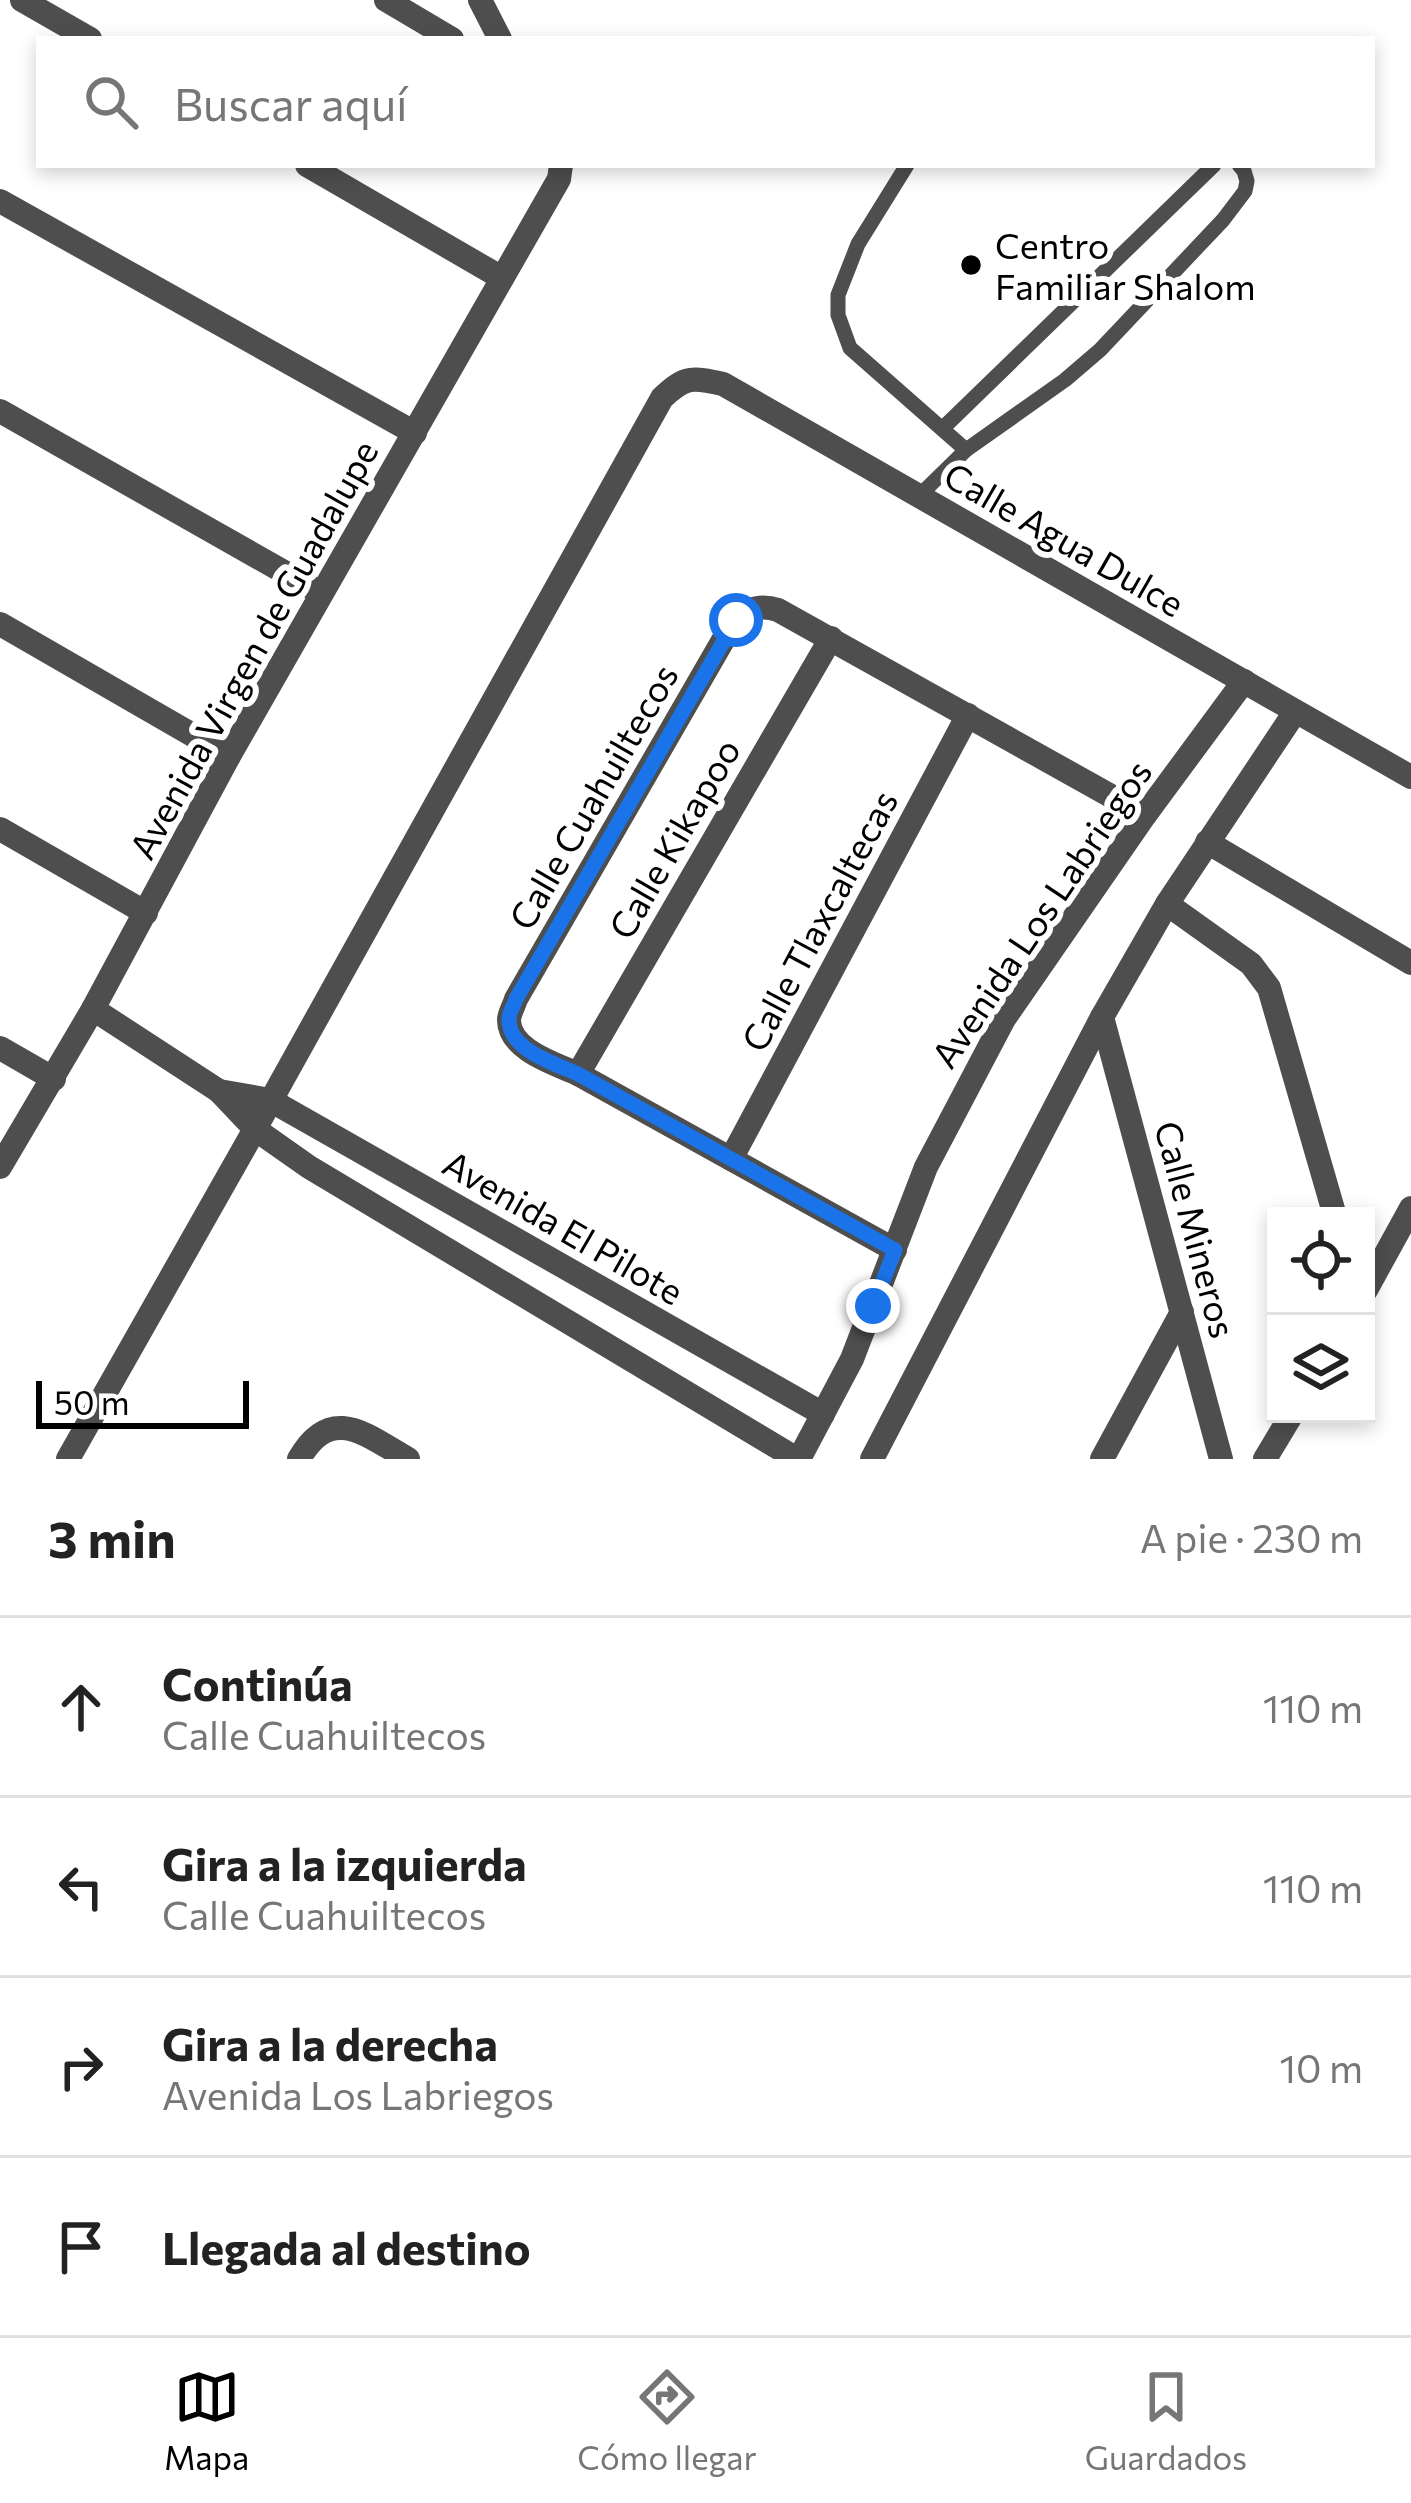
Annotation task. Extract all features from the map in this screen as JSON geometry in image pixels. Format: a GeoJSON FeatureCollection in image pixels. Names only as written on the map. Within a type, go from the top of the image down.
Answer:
{"type":"FeatureCollection","features":[{"type":"Feature","properties":{"kind":"street"},"geometry":{"type":"LineString","coordinates":[[22,0],[85,36]]}},
{"type":"Feature","properties":{"kind":"street"},"geometry":{"type":"LineString","coordinates":[[386,0],[447,36]]}},
{"type":"Feature","properties":{"kind":"street"},"geometry":{"type":"LineString","coordinates":[[480,0],[498,36]]}},
{"type":"Feature","properties":{"kind":"street"},"geometry":{"type":"LineString","coordinates":[[312,168],[502,278]]}},
{"type":"Feature","properties":{"kind":"street","name":"Avenida Virgen de Guadalupe"},"geometry":{"type":"LineString","coordinates":[[0,1167],[93,1010],[321,593],[560,179],[561,168]]}},
{"type":"Feature","properties":{"kind":"street"},"geometry":{"type":"LineString","coordinates":[[0,200],[415,433]]}},
{"type":"Feature","properties":{"kind":"street","name":"Calle Agua Dulce"},"geometry":{"type":"LineString","coordinates":[[270,1100],[662,398],[678,383],[695,378],[723,384],[1411,777]]}},
{"type":"Feature","properties":{"kind":"street"},"geometry":{"type":"LineString","coordinates":[[0,411],[321,593]]}},
{"type":"Feature","properties":{"kind":"street","name":"Calle Cuahuiltecos"},"geometry":{"type":"LineString","coordinates":[[895,1250],[528,1050],[513,1035],[509,1019],[516,999],[717,650],[736,620],[760,607],[778,610],[831,638],[1145,815]]}},
{"type":"Feature","properties":{"kind":"street"},"geometry":{"type":"LineString","coordinates":[[0,624],[229,756]]}},
{"type":"Feature","properties":{"kind":"street","name":"Calle Kikapoo"},"geometry":{"type":"LineString","coordinates":[[578,1074],[831,638]]}},
{"type":"Feature","properties":{"kind":"street","name":"Avenida Los Labriegos"},"geometry":{"type":"LineString","coordinates":[[798,1459],[852,1359],[926,1166],[1004,1019],[1244,681]]}},
{"type":"Feature","properties":{"kind":"street"},"geometry":{"type":"LineString","coordinates":[[872,1459],[1102,1018],[1167,904],[1295,712]]}},
{"type":"Feature","properties":{"kind":"street","name":"Calle Tlaxcaltecas"},"geometry":{"type":"LineString","coordinates":[[731,1159],[968,715]]}},
{"type":"Feature","properties":{"kind":"street"},"geometry":{"type":"LineString","coordinates":[[0,829],[146,913]]}},
{"type":"Feature","properties":{"kind":"street"},"geometry":{"type":"LineString","coordinates":[[1207,842],[1411,963]]}},
{"type":"Feature","properties":{"kind":"street"},"geometry":{"type":"LineString","coordinates":[[1167,904],[1251,964],[1269,988],[1332,1207]]}},
{"type":"Feature","properties":{"kind":"street"},"geometry":{"type":"LineString","coordinates":[[93,1010],[219,1091],[255,1130],[309,1168],[798,1459]]}},
{"type":"Feature","properties":{"kind":"street","name":"Calle Mineros"},"geometry":{"type":"LineString","coordinates":[[1102,1018],[1221,1459]]}},
{"type":"Feature","properties":{"kind":"street"},"geometry":{"type":"LineString","coordinates":[[0,1048],[54,1079]]}},
{"type":"Feature","properties":{"kind":"street","name":"Avenida El Pilote"},"geometry":{"type":"LineString","coordinates":[[219,1091],[270,1100],[823,1414]]}},
{"type":"Feature","properties":{"kind":"street"},"geometry":{"type":"LineString","coordinates":[[68,1459],[270,1100]]}},
{"type":"Feature","properties":{"kind":"street"},"geometry":{"type":"LineString","coordinates":[[1375,1274],[1411,1208]]}},
{"type":"Feature","properties":{"kind":"street"},"geometry":{"type":"LineString","coordinates":[[1102,1459],[1182,1312]]}},
{"type":"Feature","properties":{"kind":"street"},"geometry":{"type":"LineString","coordinates":[[1265,1459],[1287,1423]]}},
{"type":"Feature","properties":{"kind":"street"},"geometry":{"type":"LineString","coordinates":[[299,1459],[309,1442],[327,1429],[351,1427],[408,1459]]}},
{"type":"Feature","properties":{"kind":"lane"},"geometry":{"type":"LineString","coordinates":[[905,168],[858,244],[838,296],[838,315],[850,348],[967,450]]}},
{"type":"Feature","properties":{"kind":"lane"},"geometry":{"type":"LineString","coordinates":[[943,428],[1211,168]]}},
{"type":"Feature","properties":{"kind":"lane"},"geometry":{"type":"LineString","coordinates":[[919,496],[967,450],[1100,350],[1245,191],[1247,181],[1240,168]]}},
{"type":"Feature","properties":{"kind":"place","name":"Centro Familiar Shalom"},"geometry":{"type":"Point","coordinates":[971,265]}},
{"type":"Feature","properties":{"kind":"route"},"geometry":{"type":"LineString","coordinates":[[736,620],[516,999],[509,1019],[513,1035],[528,1050],[895,1250],[873,1306]]}}]}
